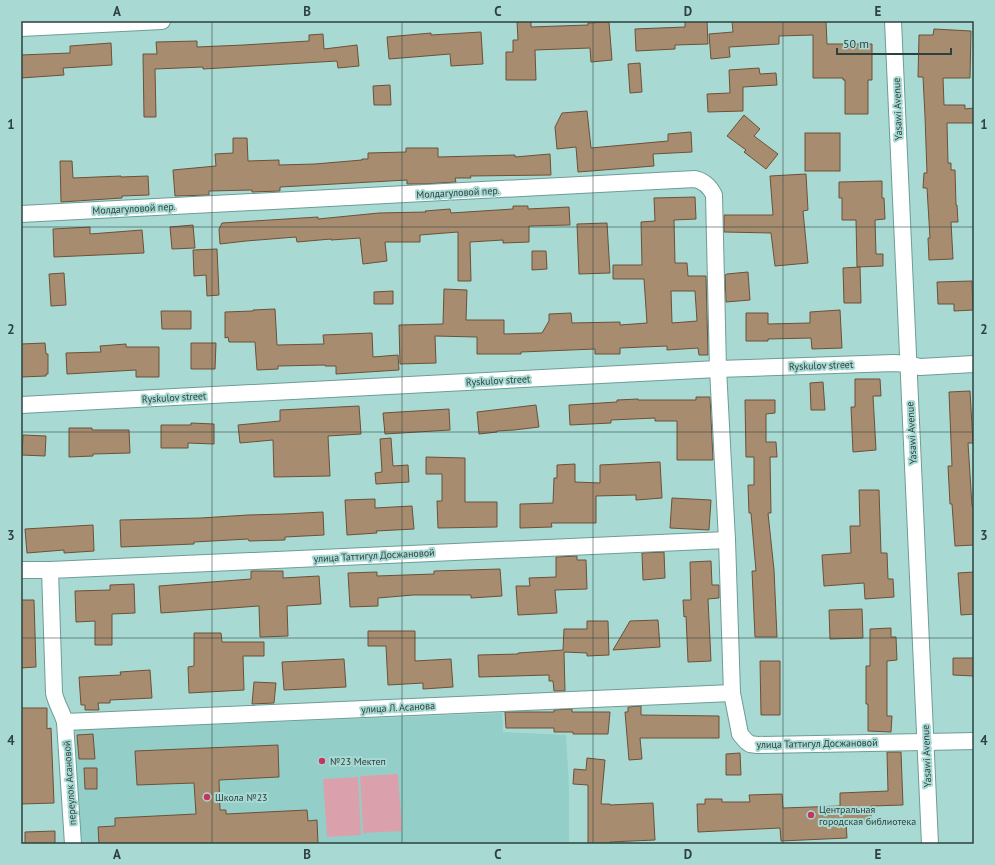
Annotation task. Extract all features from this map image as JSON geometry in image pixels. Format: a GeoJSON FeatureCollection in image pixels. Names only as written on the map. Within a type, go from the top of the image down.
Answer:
{"type":"FeatureCollection","features":[{"type":"Feature","properties":{"kind":"street"},"geometry":{"type":"LineString","coordinates":[[21,28],[162,21]]}},
{"type":"Feature","properties":{"kind":"street","name":"Yasawi Avenue"},"geometry":{"type":"LineString","coordinates":[[893,21],[930,844]]}},
{"type":"Feature","properties":{"kind":"street","name":"Молдагуловой пер."},"geometry":{"type":"LineString","coordinates":[[21,214],[695,179],[704,183],[710,188],[714,195],[718,369]]}},
{"type":"Feature","properties":{"kind":"street","name":"Ryskulov street"},"geometry":{"type":"LineString","coordinates":[[21,405],[718,369],[894,363],[920,367],[974,364]]}},
{"type":"Feature","properties":{"kind":"street","name":"улица Таттигул Досжановой"},"geometry":{"type":"LineString","coordinates":[[718,369],[732,692],[740,734],[750,744],[926,743],[974,741]]}},
{"type":"Feature","properties":{"kind":"street","name":"улица Таттигул Досжановой"},"geometry":{"type":"LineString","coordinates":[[21,570],[50,570],[726,540]]}},
{"type":"Feature","properties":{"kind":"street","name":"переулок Асановой"},"geometry":{"type":"LineString","coordinates":[[50,570],[54,693],[56,702],[65,722],[73,844]]}},
{"type":"Feature","properties":{"kind":"street","name":"улица Л. Асанова"},"geometry":{"type":"LineString","coordinates":[[65,722],[732,692]]}},
{"type":"Feature","properties":{"kind":"shaded area","name":"№23 Мектеп"},"geometry":{"type":"Polygon","coordinates":[[[502,713],[503,732],[566,735],[569,788],[569,844],[80,844],[75,730],[502,713]]]}},
{"type":"Feature","properties":{"kind":"shaded area"},"geometry":{"type":"Polygon","coordinates":[[[398,774],[402,831],[363,833],[360,776],[398,774]]]}},
{"type":"Feature","properties":{"kind":"shaded area"},"geometry":{"type":"Polygon","coordinates":[[[358,777],[361,835],[327,837],[323,779],[358,777]]]}},
{"type":"Feature","properties":{"kind":"building"},"geometry":{"type":"Polygon","coordinates":[[[517,21],[531,21],[531,27],[588,25],[588,23],[609,22],[612,60],[591,62],[590,48],[535,50],[536,80],[506,80],[506,52],[513,52],[513,40],[518,40],[517,21]]]}},
{"type":"Feature","properties":{"kind":"building"},"geometry":{"type":"Polygon","coordinates":[[[685,21],[707,21],[708,44],[675,45],[675,49],[636,51],[635,29],[685,27],[685,21]]]}},
{"type":"Feature","properties":{"kind":"building"},"geometry":{"type":"Polygon","coordinates":[[[732,21],[826,21],[827,44],[872,44],[872,80],[868,80],[868,114],[845,114],[845,80],[843,80],[843,78],[813,78],[813,35],[779,36],[779,44],[729,47],[730,57],[711,59],[709,34],[733,32],[732,21]]]}},
{"type":"Feature","properties":{"kind":"building"},"geometry":{"type":"Polygon","coordinates":[[[934,29],[971,31],[970,78],[943,78],[944,105],[965,105],[965,109],[974,108],[974,123],[947,123],[948,163],[951,163],[951,170],[955,170],[958,222],[951,222],[953,259],[929,260],[928,238],[930,238],[927,188],[923,188],[924,173],[927,173],[923,77],[918,77],[919,35],[933,35],[934,29]]]}},
{"type":"Feature","properties":{"kind":"building"},"geometry":{"type":"Polygon","coordinates":[[[481,32],[483,64],[451,66],[450,54],[389,59],[387,37],[431,33],[431,35],[481,32]]]}},
{"type":"Feature","properties":{"kind":"building"},"geometry":{"type":"Polygon","coordinates":[[[323,34],[324,49],[357,45],[359,66],[338,68],[337,61],[203,69],[203,67],[155,69],[156,117],[144,117],[143,54],[157,54],[156,42],[197,41],[197,47],[244,45],[309,41],[309,35],[323,34]]]}},
{"type":"Feature","properties":{"kind":"building"},"geometry":{"type":"Polygon","coordinates":[[[111,43],[112,65],[63,68],[64,75],[21,78],[21,55],[70,53],[70,46],[111,43]]]}},
{"type":"Feature","properties":{"kind":"building"},"geometry":{"type":"Polygon","coordinates":[[[640,63],[642,92],[630,93],[628,64],[640,63]]]}},
{"type":"Feature","properties":{"kind":"building"},"geometry":{"type":"Polygon","coordinates":[[[759,68],[760,74],[776,73],[777,85],[743,87],[743,111],[708,112],[707,94],[730,93],[729,70],[759,68]]]}},
{"type":"Feature","properties":{"kind":"building"},"geometry":{"type":"Polygon","coordinates":[[[390,85],[391,105],[374,105],[373,86],[390,85]]]}},
{"type":"Feature","properties":{"kind":"building"},"geometry":{"type":"Polygon","coordinates":[[[587,111],[591,148],[668,141],[668,134],[691,132],[692,152],[653,154],[654,166],[578,172],[576,147],[557,149],[555,127],[562,113],[587,111]]]}},
{"type":"Feature","properties":{"kind":"building"},"geometry":{"type":"Polygon","coordinates":[[[744,115],[760,129],[754,136],[778,154],[766,169],[744,152],[746,150],[727,136],[744,115]]]}},
{"type":"Feature","properties":{"kind":"building"},"geometry":{"type":"Polygon","coordinates":[[[805,133],[840,133],[840,171],[805,171],[805,133]]]}},
{"type":"Feature","properties":{"kind":"building"},"geometry":{"type":"Polygon","coordinates":[[[233,138],[247,138],[248,161],[279,160],[279,165],[362,160],[368,159],[368,153],[406,152],[406,148],[438,148],[438,157],[515,155],[515,157],[550,154],[551,175],[470,176],[471,178],[455,178],[456,182],[407,184],[407,180],[280,187],[280,191],[209,191],[209,195],[175,196],[173,170],[216,166],[215,154],[233,153],[233,138]]]}},
{"type":"Feature","properties":{"kind":"building"},"geometry":{"type":"Polygon","coordinates":[[[60,161],[72,161],[73,178],[148,176],[149,195],[61,202],[60,161]]]}},
{"type":"Feature","properties":{"kind":"building"},"geometry":{"type":"Polygon","coordinates":[[[806,174],[808,210],[803,211],[808,263],[775,266],[771,233],[724,232],[724,215],[773,215],[770,176],[806,174]]]}},
{"type":"Feature","properties":{"kind":"building"},"geometry":{"type":"Polygon","coordinates":[[[882,181],[882,198],[884,198],[885,219],[875,220],[876,254],[883,254],[883,266],[857,267],[856,220],[842,220],[842,198],[839,198],[839,182],[882,181]]]}},
{"type":"Feature","properties":{"kind":"building"},"geometry":{"type":"Polygon","coordinates":[[[695,197],[696,219],[674,220],[675,263],[687,263],[688,276],[706,276],[708,355],[699,355],[698,348],[667,350],[667,346],[620,348],[620,354],[595,354],[595,349],[521,352],[521,354],[477,354],[477,337],[435,336],[436,363],[400,364],[399,325],[443,324],[444,289],[467,290],[466,320],[504,320],[504,334],[542,333],[549,321],[549,314],[571,313],[572,323],[620,322],[620,325],[647,323],[644,279],[613,279],[613,265],[642,265],[641,222],[655,221],[654,198],[695,197]],[[671,291],[672,323],[697,321],[695,291],[671,291]]]}},
{"type":"Feature","properties":{"kind":"building"},"geometry":{"type":"Polygon","coordinates":[[[513,206],[528,206],[528,209],[569,207],[570,225],[529,226],[529,242],[503,243],[503,240],[470,242],[471,281],[458,281],[458,232],[420,235],[420,242],[385,242],[387,261],[363,264],[360,238],[297,242],[296,237],[220,244],[219,229],[222,223],[318,217],[318,219],[379,213],[426,212],[425,211],[450,209],[451,213],[513,209],[513,206]]]}},
{"type":"Feature","properties":{"kind":"building"},"geometry":{"type":"Polygon","coordinates":[[[607,223],[610,273],[579,274],[577,224],[607,223]]]}},
{"type":"Feature","properties":{"kind":"building"},"geometry":{"type":"Polygon","coordinates":[[[193,225],[195,248],[172,249],[170,227],[193,225]]]}},
{"type":"Feature","properties":{"kind":"building"},"geometry":{"type":"Polygon","coordinates":[[[90,227],[90,234],[142,230],[144,253],[54,257],[53,229],[90,227]]]}},
{"type":"Feature","properties":{"kind":"building"},"geometry":{"type":"Polygon","coordinates":[[[217,249],[219,295],[207,296],[206,275],[194,276],[193,250],[217,249]]]}},
{"type":"Feature","properties":{"kind":"building"},"geometry":{"type":"Polygon","coordinates":[[[532,251],[546,251],[547,269],[532,270],[532,251]]]}},
{"type":"Feature","properties":{"kind":"building"},"geometry":{"type":"Polygon","coordinates":[[[860,267],[861,303],[844,303],[843,268],[860,267]]]}},
{"type":"Feature","properties":{"kind":"building"},"geometry":{"type":"Polygon","coordinates":[[[748,272],[750,300],[726,302],[725,275],[748,272]]]}},
{"type":"Feature","properties":{"kind":"building"},"geometry":{"type":"Polygon","coordinates":[[[64,273],[66,305],[51,306],[49,274],[64,273]]]}},
{"type":"Feature","properties":{"kind":"building"},"geometry":{"type":"Polygon","coordinates":[[[972,281],[973,310],[954,311],[954,304],[938,304],[937,282],[972,281]]]}},
{"type":"Feature","properties":{"kind":"building"},"geometry":{"type":"Polygon","coordinates":[[[393,291],[393,304],[374,304],[374,292],[393,291]]]}},
{"type":"Feature","properties":{"kind":"building"},"geometry":{"type":"Polygon","coordinates":[[[275,309],[277,345],[324,344],[323,335],[372,333],[373,357],[398,355],[399,370],[336,374],[336,366],[325,365],[278,366],[278,369],[257,370],[255,342],[229,342],[228,337],[225,338],[225,312],[275,309]]]}},
{"type":"Feature","properties":{"kind":"building"},"geometry":{"type":"Polygon","coordinates":[[[840,310],[842,348],[812,349],[811,338],[746,341],[746,313],[768,313],[768,324],[810,323],[810,312],[840,310]]]}},
{"type":"Feature","properties":{"kind":"building"},"geometry":{"type":"Polygon","coordinates":[[[161,311],[191,311],[191,329],[162,329],[161,311]]]}},
{"type":"Feature","properties":{"kind":"building"},"geometry":{"type":"Polygon","coordinates":[[[45,343],[46,354],[48,354],[48,374],[46,374],[46,376],[21,377],[21,344],[45,343]]]}},
{"type":"Feature","properties":{"kind":"building"},"geometry":{"type":"Polygon","coordinates":[[[191,343],[216,343],[215,369],[191,369],[191,343]]]}},
{"type":"Feature","properties":{"kind":"building"},"geometry":{"type":"Polygon","coordinates":[[[126,344],[126,347],[159,347],[159,377],[136,377],[136,370],[67,374],[66,353],[101,352],[100,346],[126,344]]]}},
{"type":"Feature","properties":{"kind":"building"},"geometry":{"type":"Polygon","coordinates":[[[855,379],[880,379],[881,396],[873,396],[876,450],[853,452],[851,407],[855,407],[855,379]]]}},
{"type":"Feature","properties":{"kind":"building"},"geometry":{"type":"Polygon","coordinates":[[[823,382],[825,410],[811,410],[810,383],[823,382]]]}},
{"type":"Feature","properties":{"kind":"building"},"geometry":{"type":"Polygon","coordinates":[[[970,391],[973,443],[968,443],[972,506],[974,505],[974,545],[955,546],[952,504],[950,504],[948,466],[952,466],[949,392],[970,391]]]}},
{"type":"Feature","properties":{"kind":"building"},"geometry":{"type":"Polygon","coordinates":[[[696,397],[710,397],[713,460],[677,460],[677,421],[655,421],[655,418],[611,420],[611,423],[570,425],[569,405],[638,399],[696,400],[696,397]]]}},
{"type":"Feature","properties":{"kind":"building"},"geometry":{"type":"Polygon","coordinates":[[[745,400],[775,400],[775,413],[766,414],[766,442],[776,442],[777,457],[770,457],[771,513],[768,513],[774,570],[777,637],[755,637],[752,571],[756,571],[751,513],[749,513],[748,485],[754,485],[754,457],[746,457],[745,400]]]}},
{"type":"Feature","properties":{"kind":"building"},"geometry":{"type":"Polygon","coordinates":[[[536,405],[539,427],[479,434],[477,412],[536,405]]]}},
{"type":"Feature","properties":{"kind":"building"},"geometry":{"type":"Polygon","coordinates":[[[359,406],[361,434],[328,436],[330,476],[274,477],[273,440],[240,443],[238,425],[280,421],[280,410],[359,406]]]}},
{"type":"Feature","properties":{"kind":"building"},"geometry":{"type":"Polygon","coordinates":[[[449,409],[450,430],[385,434],[383,413],[449,409]]]}},
{"type":"Feature","properties":{"kind":"building"},"geometry":{"type":"Polygon","coordinates":[[[191,423],[214,424],[214,444],[188,443],[188,448],[161,448],[161,425],[191,425],[191,423]]]}},
{"type":"Feature","properties":{"kind":"building"},"geometry":{"type":"Polygon","coordinates":[[[69,428],[92,428],[92,430],[129,430],[130,453],[93,454],[93,456],[69,457],[69,428]]]}},
{"type":"Feature","properties":{"kind":"building"},"geometry":{"type":"Polygon","coordinates":[[[23,435],[46,436],[45,456],[22,455],[23,435]]]}},
{"type":"Feature","properties":{"kind":"building"},"geometry":{"type":"Polygon","coordinates":[[[391,438],[393,466],[408,465],[409,482],[376,484],[375,473],[382,472],[380,439],[391,438]]]}},
{"type":"Feature","properties":{"kind":"building"},"geometry":{"type":"Polygon","coordinates":[[[426,457],[465,458],[465,502],[497,502],[497,527],[438,528],[437,501],[442,501],[442,474],[426,474],[426,457]]]}},
{"type":"Feature","properties":{"kind":"building"},"geometry":{"type":"Polygon","coordinates":[[[660,462],[662,498],[636,500],[636,495],[596,496],[596,523],[551,523],[552,527],[520,528],[520,504],[553,503],[554,478],[557,478],[557,465],[575,464],[575,482],[600,483],[600,465],[660,462]]]}},
{"type":"Feature","properties":{"kind":"building"},"geometry":{"type":"Polygon","coordinates":[[[859,490],[879,490],[881,553],[887,553],[888,579],[893,579],[894,597],[865,599],[864,583],[824,586],[822,555],[851,553],[850,526],[860,526],[859,490]]]}},
{"type":"Feature","properties":{"kind":"building"},"geometry":{"type":"Polygon","coordinates":[[[672,498],[711,500],[709,530],[670,528],[672,498]]]}},
{"type":"Feature","properties":{"kind":"building"},"geometry":{"type":"Polygon","coordinates":[[[375,499],[375,508],[412,506],[414,529],[376,531],[377,533],[347,535],[345,500],[375,499]]]}},
{"type":"Feature","properties":{"kind":"building"},"geometry":{"type":"Polygon","coordinates":[[[323,512],[324,535],[285,537],[285,540],[249,541],[248,539],[194,542],[194,544],[121,547],[120,520],[323,512]]]}},
{"type":"Feature","properties":{"kind":"building"},"geometry":{"type":"Polygon","coordinates":[[[93,525],[94,551],[64,553],[64,550],[27,553],[25,529],[93,525]]]}},
{"type":"Feature","properties":{"kind":"building"},"geometry":{"type":"Polygon","coordinates":[[[664,552],[665,578],[643,580],[642,553],[664,552]]]}},
{"type":"Feature","properties":{"kind":"building"},"geometry":{"type":"Polygon","coordinates":[[[577,556],[577,560],[586,560],[587,589],[555,590],[557,613],[518,615],[516,586],[530,586],[529,578],[556,577],[556,557],[577,556]]]}},
{"type":"Feature","properties":{"kind":"building"},"geometry":{"type":"Polygon","coordinates":[[[711,561],[712,585],[719,585],[719,598],[708,599],[711,661],[688,662],[686,616],[684,617],[683,600],[691,600],[690,562],[711,561]]]}},
{"type":"Feature","properties":{"kind":"building"},"geometry":{"type":"Polygon","coordinates":[[[500,569],[502,596],[471,598],[471,595],[413,595],[378,598],[378,606],[350,607],[348,573],[377,572],[377,576],[434,574],[434,571],[500,569]]]}},
{"type":"Feature","properties":{"kind":"building"},"geometry":{"type":"Polygon","coordinates":[[[251,571],[283,571],[283,578],[319,576],[321,604],[287,606],[288,636],[260,637],[259,606],[161,613],[159,586],[251,579],[251,571]]]}},
{"type":"Feature","properties":{"kind":"building"},"geometry":{"type":"Polygon","coordinates":[[[974,572],[974,614],[961,615],[958,573],[974,572]]]}},
{"type":"Feature","properties":{"kind":"building"},"geometry":{"type":"Polygon","coordinates":[[[134,584],[135,613],[112,614],[112,645],[95,645],[95,621],[76,622],[75,591],[110,590],[110,585],[134,584]]]}},
{"type":"Feature","properties":{"kind":"building"},"geometry":{"type":"Polygon","coordinates":[[[21,600],[34,600],[36,667],[21,668],[21,600]]]}},
{"type":"Feature","properties":{"kind":"building"},"geometry":{"type":"Polygon","coordinates":[[[862,609],[863,638],[830,639],[829,610],[862,609]]]}},
{"type":"Feature","properties":{"kind":"building"},"geometry":{"type":"Polygon","coordinates":[[[658,620],[660,647],[613,650],[630,621],[658,620]]]}},
{"type":"Feature","properties":{"kind":"building"},"geometry":{"type":"Polygon","coordinates":[[[587,621],[608,621],[609,655],[587,656],[587,653],[564,652],[565,691],[554,691],[553,681],[549,681],[549,675],[479,677],[478,655],[518,654],[563,650],[564,629],[587,629],[587,621]]]}},
{"type":"Feature","properties":{"kind":"building"},"geometry":{"type":"Polygon","coordinates":[[[891,628],[891,637],[896,637],[897,660],[887,661],[887,716],[892,716],[891,732],[868,731],[866,666],[870,666],[870,629],[891,628]]]}},
{"type":"Feature","properties":{"kind":"building"},"geometry":{"type":"Polygon","coordinates":[[[368,631],[415,631],[415,661],[451,659],[453,687],[423,689],[423,683],[388,685],[386,646],[368,646],[368,631]]]}},
{"type":"Feature","properties":{"kind":"building"},"geometry":{"type":"Polygon","coordinates":[[[194,633],[221,633],[222,642],[264,642],[264,656],[243,656],[244,690],[189,693],[188,667],[194,666],[194,633]]]}},
{"type":"Feature","properties":{"kind":"building"},"geometry":{"type":"Polygon","coordinates":[[[953,658],[974,658],[974,676],[953,675],[953,658]]]}},
{"type":"Feature","properties":{"kind":"building"},"geometry":{"type":"Polygon","coordinates":[[[344,659],[346,687],[284,690],[282,662],[344,659]]]}},
{"type":"Feature","properties":{"kind":"building"},"geometry":{"type":"Polygon","coordinates":[[[760,661],[780,661],[780,715],[761,715],[760,661]]]}},
{"type":"Feature","properties":{"kind":"building"},"geometry":{"type":"Polygon","coordinates":[[[150,670],[152,698],[110,700],[110,703],[98,703],[99,710],[85,710],[85,705],[81,705],[79,677],[121,675],[120,672],[150,670]]]}},
{"type":"Feature","properties":{"kind":"building"},"geometry":{"type":"Polygon","coordinates":[[[254,682],[276,683],[274,703],[252,704],[254,682]]]}},
{"type":"Feature","properties":{"kind":"building"},"geometry":{"type":"Polygon","coordinates":[[[641,706],[641,715],[719,716],[719,738],[640,738],[642,759],[629,760],[625,712],[628,712],[628,707],[641,706]]]}},
{"type":"Feature","properties":{"kind":"building"},"geometry":{"type":"Polygon","coordinates":[[[21,708],[47,708],[47,729],[51,728],[54,803],[21,804],[21,708]]]}},
{"type":"Feature","properties":{"kind":"building"},"geometry":{"type":"Polygon","coordinates":[[[572,709],[572,712],[610,712],[608,734],[573,734],[573,732],[554,732],[554,728],[506,728],[505,712],[554,712],[554,710],[572,709]]]}},
{"type":"Feature","properties":{"kind":"building"},"geometry":{"type":"Polygon","coordinates":[[[93,734],[95,759],[79,759],[77,735],[93,734]]]}},
{"type":"Feature","properties":{"kind":"building","name":"Школа №23"},"geometry":{"type":"Polygon","coordinates":[[[278,745],[279,777],[219,780],[220,810],[226,810],[226,814],[307,810],[308,821],[317,820],[318,844],[99,844],[98,827],[115,826],[115,818],[196,814],[194,783],[137,785],[135,751],[278,745]]]}},
{"type":"Feature","properties":{"kind":"building","name":"Центральная городская библиотека"},"geometry":{"type":"Polygon","coordinates":[[[887,752],[901,752],[903,805],[871,806],[871,821],[846,822],[847,838],[781,841],[780,828],[698,832],[697,804],[705,804],[705,799],[722,799],[722,802],[750,802],[749,795],[782,794],[783,808],[840,806],[840,793],[888,791],[887,752]]]}},
{"type":"Feature","properties":{"kind":"building"},"geometry":{"type":"Polygon","coordinates":[[[740,753],[741,775],[726,775],[726,754],[740,753]]]}},
{"type":"Feature","properties":{"kind":"building"},"geometry":{"type":"Polygon","coordinates":[[[587,758],[605,760],[601,804],[653,803],[655,840],[610,842],[610,844],[588,844],[588,785],[573,784],[574,769],[586,770],[587,758]]]}},
{"type":"Feature","properties":{"kind":"building"},"geometry":{"type":"Polygon","coordinates":[[[84,768],[97,768],[97,789],[85,789],[84,768]]]}},
{"type":"Feature","properties":{"kind":"building"},"geometry":{"type":"Polygon","coordinates":[[[55,831],[55,844],[25,844],[25,832],[55,831]]]}},
{"type":"Feature","properties":{"kind":"place","name":"№23 Мектеп"},"geometry":{"type":"Point","coordinates":[322,761]}},
{"type":"Feature","properties":{"kind":"place","name":"Школа №23"},"geometry":{"type":"Point","coordinates":[207,797]}},
{"type":"Feature","properties":{"kind":"place","name":"Центральная городская библиотека"},"geometry":{"type":"Point","coordinates":[811,815]}}]}
